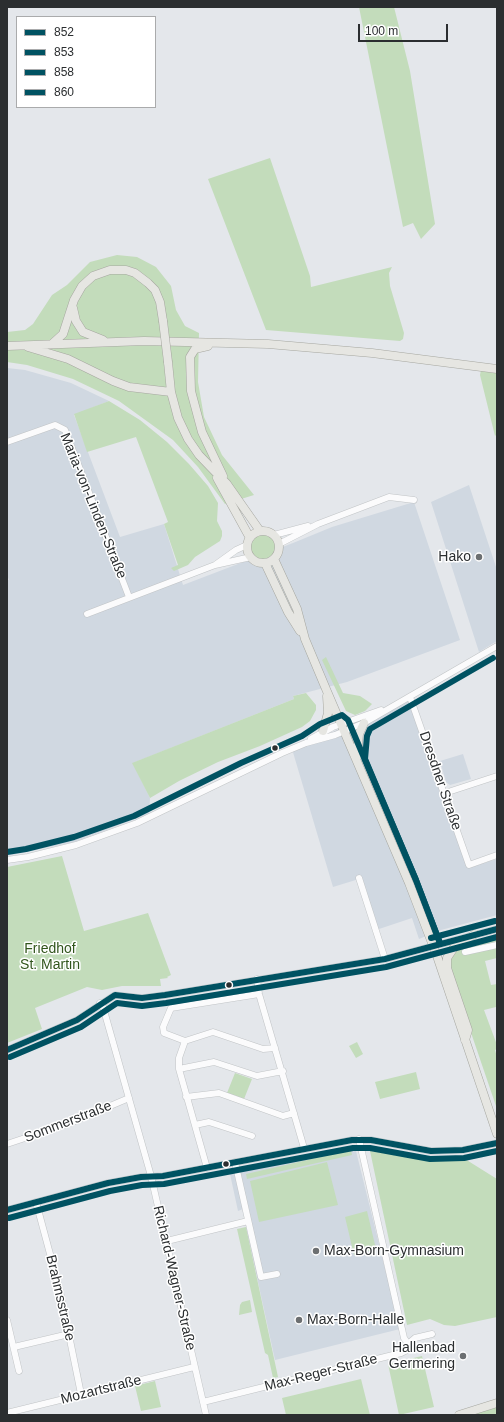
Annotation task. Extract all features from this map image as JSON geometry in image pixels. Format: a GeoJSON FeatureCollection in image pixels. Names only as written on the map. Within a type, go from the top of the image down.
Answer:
{"type":"FeatureCollection","features":[{"type":"Feature","properties":{"kind":"main road"},"geometry":{"type":"LineString","coordinates":[[53,343],[63,334],[72,307],[80,290],[93,276],[110,270],[126,270],[142,278],[154,290],[160,302],[164,321],[171,392],[178,418],[188,439],[212,469],[227,484]]}},
{"type":"Feature","properties":{"kind":"main road"},"geometry":{"type":"LineString","coordinates":[[72,307],[76,321],[83,332],[89,336],[101,338],[105,342]]}},
{"type":"Feature","properties":{"kind":"main road"},"geometry":{"type":"LineString","coordinates":[[7,346],[105,342],[216,342],[326,348],[497,369]]}},
{"type":"Feature","properties":{"kind":"main road"},"geometry":{"type":"LineString","coordinates":[[216,342],[211,346],[201,346],[190,356],[190,371],[197,418],[208,446],[227,484],[260,531]]}},
{"type":"Feature","properties":{"kind":"main road"},"geometry":{"type":"LineString","coordinates":[[19,345],[68,359],[113,382],[129,387],[171,392]]}},
{"type":"Feature","properties":{"kind":"main road"},"geometry":{"type":"LineString","coordinates":[[212,469],[249,541],[248,551],[251,557],[256,561],[265,563],[274,559],[279,552],[279,544],[274,534],[270,532],[260,531],[249,541]]}},
{"type":"Feature","properties":{"kind":"main road"},"geometry":{"type":"LineString","coordinates":[[274,559],[297,609],[305,640]]}},
{"type":"Feature","properties":{"kind":"main road"},"geometry":{"type":"LineString","coordinates":[[265,563],[288,612],[305,640],[409,884],[433,946],[494,1121],[497,1134]]}},
{"type":"Feature","properties":{"kind":"main road"},"geometry":{"type":"LineString","coordinates":[[323,731],[328,713],[326,689]]}},
{"type":"Feature","properties":{"kind":"main road"},"geometry":{"type":"LineString","coordinates":[[357,760],[359,734],[364,724]]}},
{"type":"Feature","properties":{"kind":"main road"},"geometry":{"type":"LineString","coordinates":[[465,1040],[468,1030],[447,968],[446,958],[455,946],[475,934]]}},
{"type":"Feature","properties":{"kind":"main road"},"geometry":{"type":"LineString","coordinates":[[459,1415],[497,1403]]}},
{"type":"Feature","properties":{"kind":"street","name":"Maria-von-Linden-Straße"},"geometry":{"type":"LineString","coordinates":[[7,442],[50,426],[59,426],[65,430],[129,597]]}},
{"type":"Feature","properties":{"kind":"street"},"geometry":{"type":"LineString","coordinates":[[279,544],[318,524],[389,498],[414,500]]}},
{"type":"Feature","properties":{"kind":"street"},"geometry":{"type":"LineString","coordinates":[[274,534],[318,524]]}},
{"type":"Feature","properties":{"kind":"street"},"geometry":{"type":"LineString","coordinates":[[215,565],[249,541]]}},
{"type":"Feature","properties":{"kind":"street"},"geometry":{"type":"LineString","coordinates":[[87,614],[215,565],[251,557]]}},
{"type":"Feature","properties":{"kind":"street"},"geometry":{"type":"LineString","coordinates":[[7,860],[48,852],[107,835],[148,818],[245,770],[306,742],[392,706],[496,648]]}},
{"type":"Feature","properties":{"kind":"street","name":"Dresdner Straße"},"geometry":{"type":"LineString","coordinates":[[410,697],[445,793],[469,865],[497,855]]}},
{"type":"Feature","properties":{"kind":"street"},"geometry":{"type":"LineString","coordinates":[[306,742],[323,731],[364,724],[392,706]]}},
{"type":"Feature","properties":{"kind":"street"},"geometry":{"type":"LineString","coordinates":[[445,793],[497,776]]}},
{"type":"Feature","properties":{"kind":"street"},"geometry":{"type":"LineString","coordinates":[[359,878],[385,959]]}},
{"type":"Feature","properties":{"kind":"street"},"geometry":{"type":"LineString","coordinates":[[7,1050],[77,1020],[100,1003],[114,995],[142,998],[385,959],[497,929]]}},
{"type":"Feature","properties":{"kind":"street"},"geometry":{"type":"LineString","coordinates":[[465,952],[497,945]]}},
{"type":"Feature","properties":{"kind":"street"},"geometry":{"type":"LineString","coordinates":[[257,979],[259,994],[283,1071],[304,1148]]}},
{"type":"Feature","properties":{"kind":"street"},"geometry":{"type":"LineString","coordinates":[[259,994],[171,1008],[162,1031],[185,1041],[213,1032],[265,1049],[275,1048]]}},
{"type":"Feature","properties":{"kind":"street","name":"Richard-Wagner-Straße"},"geometry":{"type":"LineString","coordinates":[[100,1003],[103,1007],[151,1176],[206,1415]]}},
{"type":"Feature","properties":{"kind":"street"},"geometry":{"type":"LineString","coordinates":[[185,1041],[179,1058],[179,1069],[207,1168]]}},
{"type":"Feature","properties":{"kind":"street"},"geometry":{"type":"LineString","coordinates":[[179,1069],[214,1062],[257,1076],[283,1071]]}},
{"type":"Feature","properties":{"kind":"street"},"geometry":{"type":"LineString","coordinates":[[186,1097],[219,1093],[283,1116],[294,1113]]}},
{"type":"Feature","properties":{"kind":"street","name":"Sommerstraße"},"geometry":{"type":"LineString","coordinates":[[7,1144],[70,1123],[129,1098]]}},
{"type":"Feature","properties":{"kind":"street"},"geometry":{"type":"LineString","coordinates":[[195,1125],[209,1122],[252,1136]]}},
{"type":"Feature","properties":{"kind":"street"},"geometry":{"type":"LineString","coordinates":[[359,1139],[404,1338],[408,1344]]}},
{"type":"Feature","properties":{"kind":"street"},"geometry":{"type":"LineString","coordinates":[[7,1210],[108,1183],[151,1176],[163,1176],[304,1148],[359,1139],[431,1151],[463,1150],[497,1143]]}},
{"type":"Feature","properties":{"kind":"street"},"geometry":{"type":"LineString","coordinates":[[235,1162],[261,1277],[276,1274]]}},
{"type":"Feature","properties":{"kind":"street","name":"Brahmsstraße"},"geometry":{"type":"LineString","coordinates":[[36,1202],[60,1291],[81,1394]]}},
{"type":"Feature","properties":{"kind":"street"},"geometry":{"type":"LineString","coordinates":[[167,1241],[248,1221]]}},
{"type":"Feature","properties":{"kind":"street"},"geometry":{"type":"LineString","coordinates":[[7,1320],[19,1371]]}},
{"type":"Feature","properties":{"kind":"street"},"geometry":{"type":"LineString","coordinates":[[14,1347],[69,1334]]}},
{"type":"Feature","properties":{"kind":"street","name":"Max-Reger-Straße"},"geometry":{"type":"LineString","coordinates":[[203,1402],[401,1353],[406,1350],[408,1344],[415,1338],[432,1334]]}},
{"type":"Feature","properties":{"kind":"street","name":"Mozartstraße"},"geometry":{"type":"LineString","coordinates":[[7,1413],[194,1367]]}},
{"type":"Feature","properties":{"kind":"shaded area"},"geometry":{"type":"Polygon","coordinates":[[[7,368],[25,370],[71,383],[109,401],[74,415],[120,537],[164,524],[183,585],[332,527],[414,502],[460,640],[347,682],[293,696],[294,699],[133,763],[150,798],[149,814],[74,842],[7,856],[7,580],[9,580],[7,575],[7,368]]]}},
{"type":"Feature","properties":{"kind":"shaded area"},"geometry":{"type":"Polygon","coordinates":[[[469,485],[497,570],[497,641],[479,652],[431,502],[469,485]]]}},
{"type":"Feature","properties":{"kind":"shaded area"},"geometry":{"type":"Polygon","coordinates":[[[410,699],[468,868],[497,859],[497,915],[441,930],[419,939],[412,918],[376,930],[359,879],[333,887],[292,749],[410,699]]]}},
{"type":"Feature","properties":{"kind":"shaded area"},"geometry":{"type":"Polygon","coordinates":[[[463,754],[471,779],[450,785],[446,782],[440,761],[463,754]]]}},
{"type":"Feature","properties":{"kind":"shaded area","name":"Max-Born-Gymnasium"},"geometry":{"type":"Polygon","coordinates":[[[355,1147],[400,1329],[275,1360],[246,1227],[247,1224],[243,1209],[238,1211],[230,1174],[355,1147]]]}},
{"type":"Feature","properties":{"kind":"green space"},"geometry":{"type":"Polygon","coordinates":[[[359,7],[394,7],[410,71],[435,224],[421,239],[413,223],[403,227],[359,7]]]}},
{"type":"Feature","properties":{"kind":"green space"},"geometry":{"type":"Polygon","coordinates":[[[270,158],[310,276],[311,287],[392,267],[389,273],[390,286],[404,333],[403,339],[400,341],[266,330],[208,179],[270,158]]]}},
{"type":"Feature","properties":{"kind":"green space"},"geometry":{"type":"Polygon","coordinates":[[[117,255],[137,257],[156,267],[171,286],[176,310],[185,326],[199,333],[198,382],[204,417],[222,455],[254,495],[225,504],[198,467],[173,440],[119,401],[73,379],[27,365],[7,362],[7,332],[25,330],[33,324],[52,295],[67,285],[90,262],[117,255]]]}},
{"type":"Feature","properties":{"kind":"green space"},"geometry":{"type":"Polygon","coordinates":[[[481,370],[497,372],[497,434],[495,436],[480,375],[481,370]]]}},
{"type":"Feature","properties":{"kind":"green space"},"geometry":{"type":"Polygon","coordinates":[[[109,401],[140,420],[167,442],[208,486],[218,503],[217,521],[222,531],[220,541],[195,557],[188,565],[174,571],[171,568],[178,565],[164,524],[168,522],[136,437],[87,452],[74,414],[109,401]]]}},
{"type":"Feature","properties":{"kind":"green space"},"geometry":{"type":"Polygon","coordinates":[[[263,535],[272,538],[275,547],[272,556],[263,559],[254,556],[251,547],[254,538],[263,535]]]}},
{"type":"Feature","properties":{"kind":"green space"},"geometry":{"type":"Polygon","coordinates":[[[326,657],[343,693],[360,696],[372,704],[365,711],[355,715],[346,711],[322,660],[326,657]]]}},
{"type":"Feature","properties":{"kind":"green space"},"geometry":{"type":"Polygon","coordinates":[[[306,693],[316,705],[316,710],[310,721],[302,727],[260,746],[218,762],[179,781],[150,798],[132,763],[294,699],[293,696],[306,693]]]}},
{"type":"Feature","properties":{"kind":"green space","name":"Friedhof St. Martin"},"geometry":{"type":"Polygon","coordinates":[[[62,856],[84,931],[148,913],[171,975],[167,977],[168,978],[160,979],[161,986],[122,986],[102,990],[87,987],[35,1008],[42,1029],[7,1043],[7,867],[62,856]]]}},
{"type":"Feature","properties":{"kind":"green space"},"geometry":{"type":"Polygon","coordinates":[[[497,936],[497,958],[485,961],[491,985],[497,984],[497,1009],[496,1007],[484,1010],[497,1045],[497,1049],[495,1050],[497,1057],[497,1109],[449,968],[450,959],[461,947],[473,942],[497,936]]]}},
{"type":"Feature","properties":{"kind":"green space"},"geometry":{"type":"Polygon","coordinates":[[[357,1042],[363,1054],[356,1058],[349,1046],[357,1042]]]}},
{"type":"Feature","properties":{"kind":"green space"},"geometry":{"type":"Polygon","coordinates":[[[416,1072],[420,1089],[380,1099],[375,1082],[416,1072]]]}},
{"type":"Feature","properties":{"kind":"green space"},"geometry":{"type":"Polygon","coordinates":[[[235,1073],[252,1079],[244,1099],[227,1093],[235,1073]]]}},
{"type":"Feature","properties":{"kind":"green space"},"geometry":{"type":"Polygon","coordinates":[[[351,1150],[352,1155],[247,1179],[246,1174],[351,1150]]]}},
{"type":"Feature","properties":{"kind":"green space"},"geometry":{"type":"Polygon","coordinates":[[[370,1151],[437,1159],[465,1159],[497,1179],[497,1317],[455,1326],[444,1325],[430,1319],[407,1325],[370,1151]]]}},
{"type":"Feature","properties":{"kind":"green space"},"geometry":{"type":"Polygon","coordinates":[[[327,1162],[338,1205],[259,1222],[250,1181],[327,1162]]]}},
{"type":"Feature","properties":{"kind":"green space"},"geometry":{"type":"Polygon","coordinates":[[[367,1211],[376,1249],[354,1255],[345,1217],[367,1211]]]}},
{"type":"Feature","properties":{"kind":"green space"},"geometry":{"type":"Polygon","coordinates":[[[246,1227],[278,1377],[273,1378],[268,1355],[265,1353],[237,1229],[246,1227]]]}},
{"type":"Feature","properties":{"kind":"green space"},"geometry":{"type":"Polygon","coordinates":[[[250,1300],[252,1312],[239,1315],[240,1305],[242,1302],[250,1300]]]}},
{"type":"Feature","properties":{"kind":"green space"},"geometry":{"type":"Polygon","coordinates":[[[422,1356],[434,1407],[399,1415],[388,1364],[422,1356]]]}},
{"type":"Feature","properties":{"kind":"green space"},"geometry":{"type":"Polygon","coordinates":[[[361,1379],[370,1415],[286,1415],[282,1398],[361,1379]]]}},
{"type":"Feature","properties":{"kind":"green space"},"geometry":{"type":"Polygon","coordinates":[[[155,1381],[161,1407],[141,1411],[135,1386],[155,1381]]]}},
{"type":"Feature","properties":{"kind":"green space"},"geometry":{"type":"Polygon","coordinates":[[[497,1407],[497,1415],[470,1415],[497,1407]]]}},
{"type":"Feature","properties":{"kind":"transit line","name":"858"},"geometry":{"type":"LineString","coordinates":[[440,943],[416,880],[365,759],[367,736],[370,729],[493,658]]}},
{"type":"Feature","properties":{"kind":"transit line","name":"860"},"geometry":{"type":"LineString","coordinates":[[7,852],[26,849],[74,837],[134,816],[241,763],[302,736],[320,724],[342,715],[348,720],[416,880],[440,943]]}},
{"type":"Feature","properties":{"kind":"transit line","name":"860"},"geometry":{"type":"LineString","coordinates":[[431,938],[495,921]]}},
{"type":"Feature","properties":{"kind":"transit line","name":"852"},"geometry":{"type":"LineString","coordinates":[[7,1050],[77,1020],[115,995],[142,998],[165,995],[385,959],[497,929]]}},
{"type":"Feature","properties":{"kind":"transit line","name":"858"},"geometry":{"type":"LineString","coordinates":[[10,1057],[81,1027],[117,1003],[142,1006],[166,1003],[386,967],[497,937]]}},
{"type":"Feature","properties":{"kind":"transit line","name":"852"},"geometry":{"type":"LineString","coordinates":[[7,1210],[108,1183],[141,1177],[163,1176],[352,1140],[371,1140],[431,1151],[463,1150],[497,1143]]}},
{"type":"Feature","properties":{"kind":"transit line","name":"853"},"geometry":{"type":"LineString","coordinates":[[9,1218],[110,1191],[142,1185],[164,1184],[353,1148],[370,1148],[430,1159],[464,1158],[497,1151]]}},
{"type":"Feature","properties":{"kind":"place","name":"Hako"},"geometry":{"type":"Point","coordinates":[479,557]}},
{"type":"Feature","properties":{"kind":"place","name":"Max-Born-Gymnasium"},"geometry":{"type":"Point","coordinates":[316,1251]}},
{"type":"Feature","properties":{"kind":"place","name":"Max-Born-Halle"},"geometry":{"type":"Point","coordinates":[299,1320]}},
{"type":"Feature","properties":{"kind":"place","name":"Hallenbad Germering"},"geometry":{"type":"Point","coordinates":[463,1356]}}]}
